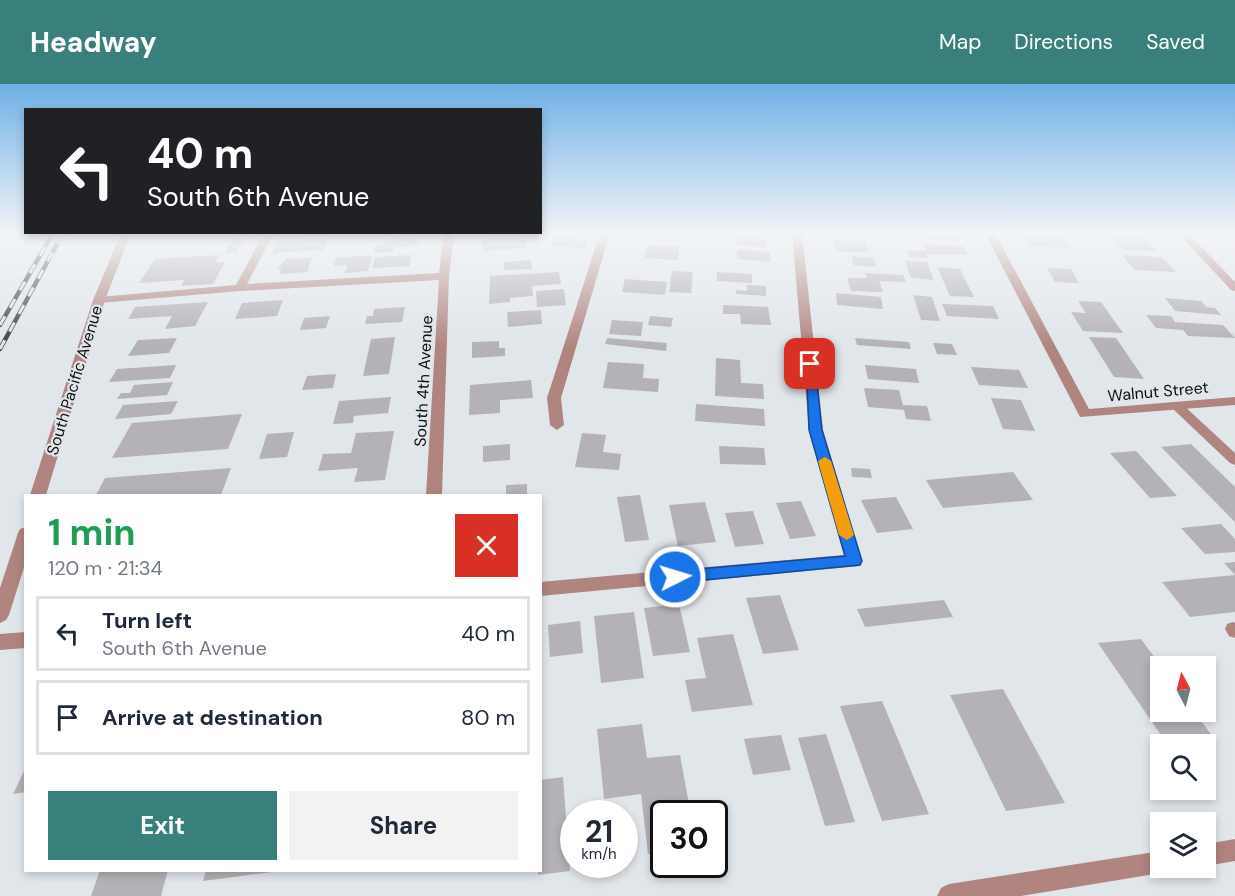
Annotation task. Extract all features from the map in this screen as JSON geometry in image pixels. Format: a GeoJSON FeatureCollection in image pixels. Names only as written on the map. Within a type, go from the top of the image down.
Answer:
{"type":"FeatureCollection","features":[{"type":"Feature","properties":{"kind":"street","name":"South Pacific Avenue"},"geometry":{"type":"LineString","coordinates":[[38,494],[99,300],[111,271]]}},
{"type":"Feature","properties":{"kind":"street"},"geometry":{"type":"LineString","coordinates":[[240,288],[249,271]]}},
{"type":"Feature","properties":{"kind":"street","name":"South 4th Avenue"},"geometry":{"type":"LineString","coordinates":[[434,494],[445,271]]}},
{"type":"Feature","properties":{"kind":"street"},"geometry":{"type":"LineString","coordinates":[[557,425],[554,398],[593,271]]}},
{"type":"Feature","properties":{"kind":"street"},"geometry":{"type":"LineString","coordinates":[[542,589],[854,561],[816,430],[801,271]]}},
{"type":"Feature","properties":{"kind":"street","name":"Walnut Street"},"geometry":{"type":"LineString","coordinates":[[1010,271],[1085,414],[1235,401]]}},
{"type":"Feature","properties":{"kind":"street"},"geometry":{"type":"LineString","coordinates":[[1219,271],[1235,288]]}},
{"type":"Feature","properties":{"kind":"street"},"geometry":{"type":"LineString","coordinates":[[99,300],[240,288],[444,276]]}},
{"type":"Feature","properties":{"kind":"street"},"geometry":{"type":"LineString","coordinates":[[0,615],[24,539]]}},
{"type":"Feature","properties":{"kind":"street"},"geometry":{"type":"LineString","coordinates":[[0,642],[24,640]]}},
{"type":"Feature","properties":{"kind":"street"},"geometry":{"type":"LineString","coordinates":[[1216,853],[1235,850]]}},
{"type":"Feature","properties":{"kind":"street"},"geometry":{"type":"LineString","coordinates":[[949,896],[1150,864]]}},
{"type":"Feature","properties":{"kind":"lane"},"geometry":{"type":"LineString","coordinates":[[1176,406],[1235,460]]}},
{"type":"Feature","properties":{"kind":"building"},"geometry":{"type":"Polygon","coordinates":[[[147,271],[220,271],[213,284],[181,286],[184,280],[139,283],[147,271]]]}},
{"type":"Feature","properties":{"kind":"building"},"geometry":{"type":"Polygon","coordinates":[[[280,271],[307,271],[307,272],[279,274],[280,271]]]}},
{"type":"Feature","properties":{"kind":"building"},"geometry":{"type":"Polygon","coordinates":[[[346,271],[368,271],[368,271],[345,273],[346,271]]]}},
{"type":"Feature","properties":{"kind":"building"},"geometry":{"type":"Polygon","coordinates":[[[672,271],[693,272],[691,293],[669,292],[672,271]]]}},
{"type":"Feature","properties":{"kind":"building"},"geometry":{"type":"Polygon","coordinates":[[[908,271],[930,271],[934,280],[911,278],[908,271]]]}},
{"type":"Feature","properties":{"kind":"building"},"geometry":{"type":"Polygon","coordinates":[[[939,271],[961,271],[974,297],[950,296],[939,271]]]}},
{"type":"Feature","properties":{"kind":"building"},"geometry":{"type":"Polygon","coordinates":[[[1049,271],[1072,271],[1079,283],[1055,282],[1049,271]]]}},
{"type":"Feature","properties":{"kind":"building"},"geometry":{"type":"Polygon","coordinates":[[[559,272],[561,284],[532,286],[533,296],[510,298],[510,302],[489,304],[490,276],[559,272]]]}},
{"type":"Feature","properties":{"kind":"building"},"geometry":{"type":"Polygon","coordinates":[[[717,272],[752,274],[752,283],[717,281],[717,272]]]}},
{"type":"Feature","properties":{"kind":"building"},"geometry":{"type":"Polygon","coordinates":[[[865,273],[903,275],[906,282],[879,281],[883,292],[851,291],[847,278],[867,278],[865,273]]]}},
{"type":"Feature","properties":{"kind":"building"},"geometry":{"type":"Polygon","coordinates":[[[625,279],[667,282],[665,295],[622,292],[625,279]]]}},
{"type":"Feature","properties":{"kind":"building"},"geometry":{"type":"Polygon","coordinates":[[[747,285],[766,286],[766,296],[736,294],[736,290],[747,291],[747,285]]]}},
{"type":"Feature","properties":{"kind":"building"},"geometry":{"type":"Polygon","coordinates":[[[564,289],[566,305],[537,307],[536,291],[564,289]]]}},
{"type":"Feature","properties":{"kind":"building"},"geometry":{"type":"Polygon","coordinates":[[[836,293],[881,297],[883,309],[837,305],[836,293]]]}},
{"type":"Feature","properties":{"kind":"building"},"geometry":{"type":"Polygon","coordinates":[[[913,295],[932,297],[940,321],[921,320],[913,295]]]}},
{"type":"Feature","properties":{"kind":"building"},"geometry":{"type":"Polygon","coordinates":[[[1165,298],[1201,301],[1206,307],[1215,308],[1221,315],[1175,311],[1165,298]]]}},
{"type":"Feature","properties":{"kind":"building"},"geometry":{"type":"Polygon","coordinates":[[[283,300],[277,316],[235,319],[242,303],[283,300]]]}},
{"type":"Feature","properties":{"kind":"building"},"geometry":{"type":"Polygon","coordinates":[[[1078,301],[1101,302],[1123,333],[1083,331],[1071,312],[1086,313],[1078,301]]]}},
{"type":"Feature","properties":{"kind":"building"},"geometry":{"type":"Polygon","coordinates":[[[208,302],[195,326],[165,329],[172,316],[128,319],[135,307],[208,302]]]}},
{"type":"Feature","properties":{"kind":"building"},"geometry":{"type":"Polygon","coordinates":[[[942,304],[993,306],[999,319],[947,316],[942,304]]]}},
{"type":"Feature","properties":{"kind":"building"},"geometry":{"type":"Polygon","coordinates":[[[723,305],[768,307],[771,325],[741,324],[740,314],[723,314],[723,305]]]}},
{"type":"Feature","properties":{"kind":"building"},"geometry":{"type":"Polygon","coordinates":[[[405,307],[402,322],[365,324],[367,316],[373,316],[374,309],[405,307]]]}},
{"type":"Feature","properties":{"kind":"building"},"geometry":{"type":"Polygon","coordinates":[[[541,310],[542,324],[508,327],[507,312],[541,310]]]}},
{"type":"Feature","properties":{"kind":"building"},"geometry":{"type":"Polygon","coordinates":[[[1146,315],[1171,316],[1175,322],[1223,325],[1235,338],[1188,336],[1183,330],[1156,328],[1146,315]]]}},
{"type":"Feature","properties":{"kind":"building"},"geometry":{"type":"Polygon","coordinates":[[[330,316],[326,328],[300,330],[304,318],[330,316]]]}},
{"type":"Feature","properties":{"kind":"building"},"geometry":{"type":"Polygon","coordinates":[[[650,316],[673,318],[671,327],[648,325],[650,316]]]}},
{"type":"Feature","properties":{"kind":"building"},"geometry":{"type":"Polygon","coordinates":[[[612,320],[643,322],[641,336],[609,334],[612,320]]]}},
{"type":"Feature","properties":{"kind":"building"},"geometry":{"type":"Polygon","coordinates":[[[395,337],[389,374],[363,376],[371,339],[395,337]]]}},
{"type":"Feature","properties":{"kind":"building"},"geometry":{"type":"Polygon","coordinates":[[[1089,337],[1116,338],[1144,379],[1114,377],[1089,337]]]}},
{"type":"Feature","properties":{"kind":"building"},"geometry":{"type":"Polygon","coordinates":[[[177,338],[169,353],[128,356],[138,340],[177,338]]]}},
{"type":"Feature","properties":{"kind":"building"},"geometry":{"type":"Polygon","coordinates":[[[607,338],[667,343],[666,351],[605,344],[607,338]]]}},
{"type":"Feature","properties":{"kind":"building"},"geometry":{"type":"Polygon","coordinates":[[[855,338],[909,342],[911,349],[857,345],[855,338]]]}},
{"type":"Feature","properties":{"kind":"building"},"geometry":{"type":"Polygon","coordinates":[[[499,341],[499,348],[505,348],[505,356],[472,358],[472,342],[499,341]]]}},
{"type":"Feature","properties":{"kind":"building"},"geometry":{"type":"Polygon","coordinates":[[[933,343],[952,344],[957,355],[937,354],[933,343]]]}},
{"type":"Feature","properties":{"kind":"building"},"geometry":{"type":"Polygon","coordinates":[[[716,358],[740,360],[741,383],[763,384],[764,399],[715,396],[716,358]]]}},
{"type":"Feature","properties":{"kind":"building"},"geometry":{"type":"Polygon","coordinates":[[[608,362],[644,364],[643,378],[659,379],[658,392],[603,388],[608,362]]]}},
{"type":"Feature","properties":{"kind":"building"},"geometry":{"type":"Polygon","coordinates":[[[176,365],[170,378],[109,382],[117,369],[176,365]]]}},
{"type":"Feature","properties":{"kind":"building"},"geometry":{"type":"Polygon","coordinates":[[[865,365],[916,369],[919,383],[868,379],[865,365]]]}},
{"type":"Feature","properties":{"kind":"building"},"geometry":{"type":"Polygon","coordinates":[[[971,367],[1019,370],[1028,388],[979,385],[971,367]]]}},
{"type":"Feature","properties":{"kind":"building"},"geometry":{"type":"Polygon","coordinates":[[[336,374],[333,388],[302,390],[307,376],[336,374]]]}},
{"type":"Feature","properties":{"kind":"building"},"geometry":{"type":"Polygon","coordinates":[[[531,380],[533,398],[500,400],[500,413],[469,415],[470,385],[531,380]]]}},
{"type":"Feature","properties":{"kind":"building"},"geometry":{"type":"Polygon","coordinates":[[[173,382],[167,395],[117,399],[121,393],[130,393],[134,385],[173,382]]]}},
{"type":"Feature","properties":{"kind":"building"},"geometry":{"type":"Polygon","coordinates":[[[864,388],[899,390],[903,405],[927,406],[931,421],[906,419],[904,410],[868,407],[864,388]]]}},
{"type":"Feature","properties":{"kind":"building"},"geometry":{"type":"Polygon","coordinates":[[[391,397],[388,413],[354,416],[353,423],[333,424],[339,401],[391,397]]]}},
{"type":"Feature","properties":{"kind":"building"},"geometry":{"type":"Polygon","coordinates":[[[991,398],[1021,400],[1035,431],[1003,429],[991,398]]]}},
{"type":"Feature","properties":{"kind":"building"},"geometry":{"type":"Polygon","coordinates":[[[178,401],[171,414],[115,419],[123,405],[178,401]]]}},
{"type":"Feature","properties":{"kind":"building"},"geometry":{"type":"Polygon","coordinates":[[[696,404],[764,409],[765,426],[695,421],[696,404]]]}},
{"type":"Feature","properties":{"kind":"building"},"geometry":{"type":"Polygon","coordinates":[[[242,414],[228,449],[112,458],[132,423],[242,414]]]}},
{"type":"Feature","properties":{"kind":"building"},"geometry":{"type":"Polygon","coordinates":[[[394,431],[385,480],[354,482],[358,468],[318,471],[323,454],[351,453],[356,433],[394,431]]]}},
{"type":"Feature","properties":{"kind":"building"},"geometry":{"type":"Polygon","coordinates":[[[294,432],[287,457],[259,459],[267,434],[294,432]]]}},
{"type":"Feature","properties":{"kind":"building"},"geometry":{"type":"Polygon","coordinates":[[[582,433],[606,435],[603,452],[621,454],[619,470],[575,467],[582,433]]]}},
{"type":"Feature","properties":{"kind":"building"},"geometry":{"type":"Polygon","coordinates":[[[510,444],[510,460],[483,462],[483,446],[510,444]]]}},
{"type":"Feature","properties":{"kind":"building"},"geometry":{"type":"Polygon","coordinates":[[[1191,444],[1235,487],[1235,522],[1161,447],[1191,444]]]}},
{"type":"Feature","properties":{"kind":"building"},"geometry":{"type":"Polygon","coordinates":[[[719,446],[764,448],[766,465],[720,464],[719,446]]]}},
{"type":"Feature","properties":{"kind":"building"},"geometry":{"type":"Polygon","coordinates":[[[1136,451],[1177,496],[1150,498],[1110,453],[1136,451]]]}},
{"type":"Feature","properties":{"kind":"building"},"geometry":{"type":"Polygon","coordinates":[[[231,468],[221,494],[97,494],[105,478],[231,468]]]}},
{"type":"Feature","properties":{"kind":"building"},"geometry":{"type":"Polygon","coordinates":[[[851,468],[870,469],[872,478],[852,477],[851,468]]]}},
{"type":"Feature","properties":{"kind":"building"},"geometry":{"type":"Polygon","coordinates":[[[1013,472],[1033,500],[943,508],[926,480],[1013,472]]]}},
{"type":"Feature","properties":{"kind":"building"},"geometry":{"type":"Polygon","coordinates":[[[527,484],[527,494],[506,494],[506,485],[527,484]]]}},
{"type":"Feature","properties":{"kind":"building"},"geometry":{"type":"Polygon","coordinates":[[[640,495],[649,540],[625,542],[617,497],[640,495]]]}},
{"type":"Feature","properties":{"kind":"building"},"geometry":{"type":"Polygon","coordinates":[[[896,497],[913,529],[877,533],[861,500],[896,497]]]}},
{"type":"Feature","properties":{"kind":"building"},"geometry":{"type":"Polygon","coordinates":[[[801,501],[816,536],[790,539],[776,503],[801,501]]]}},
{"type":"Feature","properties":{"kind":"building"},"geometry":{"type":"Polygon","coordinates":[[[705,502],[716,542],[678,546],[669,505],[705,502]]]}},
{"type":"Feature","properties":{"kind":"building"},"geometry":{"type":"Polygon","coordinates":[[[753,511],[764,544],[735,547],[725,513],[753,511]]]}},
{"type":"Feature","properties":{"kind":"building"},"geometry":{"type":"Polygon","coordinates":[[[1221,524],[1235,539],[1235,552],[1205,554],[1181,528],[1221,524]]]}},
{"type":"Feature","properties":{"kind":"building"},"geometry":{"type":"Polygon","coordinates":[[[1235,562],[1235,575],[1224,563],[1235,562]]]}},
{"type":"Feature","properties":{"kind":"building"},"geometry":{"type":"Polygon","coordinates":[[[1235,575],[1235,612],[1190,617],[1162,582],[1235,575]]]}},
{"type":"Feature","properties":{"kind":"building"},"geometry":{"type":"Polygon","coordinates":[[[780,595],[799,650],[763,654],[746,598],[780,595]]]}},
{"type":"Feature","properties":{"kind":"building"},"geometry":{"type":"Polygon","coordinates":[[[944,600],[953,617],[865,627],[857,609],[944,600]]]}},
{"type":"Feature","properties":{"kind":"building"},"geometry":{"type":"Polygon","coordinates":[[[679,604],[690,652],[653,656],[644,608],[679,604]]]}},
{"type":"Feature","properties":{"kind":"building"},"geometry":{"type":"Polygon","coordinates":[[[634,612],[644,678],[601,683],[594,616],[634,612]]]}},
{"type":"Feature","properties":{"kind":"building"},"geometry":{"type":"Polygon","coordinates":[[[580,621],[583,653],[550,657],[548,625],[580,621]]]}},
{"type":"Feature","properties":{"kind":"building"},"geometry":{"type":"Polygon","coordinates":[[[733,634],[753,705],[692,712],[685,680],[706,678],[697,638],[733,634]]]}},
{"type":"Feature","properties":{"kind":"building"},"geometry":{"type":"Polygon","coordinates":[[[1141,639],[1154,656],[1150,656],[1150,719],[1098,643],[1141,639]]]}},
{"type":"Feature","properties":{"kind":"building"},"geometry":{"type":"Polygon","coordinates":[[[1003,689],[1065,803],[1006,811],[950,695],[1003,689]]]}},
{"type":"Feature","properties":{"kind":"building"},"geometry":{"type":"Polygon","coordinates":[[[882,701],[929,814],[882,821],[840,706],[882,701]]]}},
{"type":"Feature","properties":{"kind":"building"},"geometry":{"type":"Polygon","coordinates":[[[1152,722],[1202,722],[1211,734],[1160,734],[1152,722]]]}},
{"type":"Feature","properties":{"kind":"building"},"geometry":{"type":"Polygon","coordinates":[[[642,724],[647,758],[680,755],[688,800],[650,800],[650,854],[648,854],[641,794],[604,799],[597,729],[642,724]]]}},
{"type":"Feature","properties":{"kind":"building"},"geometry":{"type":"Polygon","coordinates":[[[826,734],[855,822],[825,826],[798,738],[826,734]]]}},
{"type":"Feature","properties":{"kind":"building"},"geometry":{"type":"Polygon","coordinates":[[[781,735],[791,770],[753,775],[744,739],[781,735]]]}},
{"type":"Feature","properties":{"kind":"building"},"geometry":{"type":"Polygon","coordinates":[[[24,771],[24,792],[13,794],[24,771]]]}},
{"type":"Feature","properties":{"kind":"building"},"geometry":{"type":"Polygon","coordinates":[[[563,777],[565,800],[560,800],[560,872],[538,875],[538,872],[542,872],[542,780],[563,777]]]}},
{"type":"Feature","properties":{"kind":"building"},"geometry":{"type":"Polygon","coordinates":[[[99,872],[167,872],[161,896],[91,896],[99,872]]]}},
{"type":"Feature","properties":{"kind":"building"},"geometry":{"type":"Polygon","coordinates":[[[205,872],[272,872],[203,881],[205,872]]]}},
{"type":"Feature","properties":{"kind":"railway"},"geometry":{"type":"LineString","coordinates":[[0,325],[31,271]]}},
{"type":"Feature","properties":{"kind":"railway"},"geometry":{"type":"LineString","coordinates":[[0,349],[42,271]]}},
{"type":"Feature","properties":{"kind":"slow traffic"},"geometry":{"type":"LineString","coordinates":[[825,461],[847,535]]}},
{"type":"Feature","properties":{"kind":"route"},"geometry":{"type":"LineString","coordinates":[[675,577],[854,561],[816,430],[810,364]]}}]}
